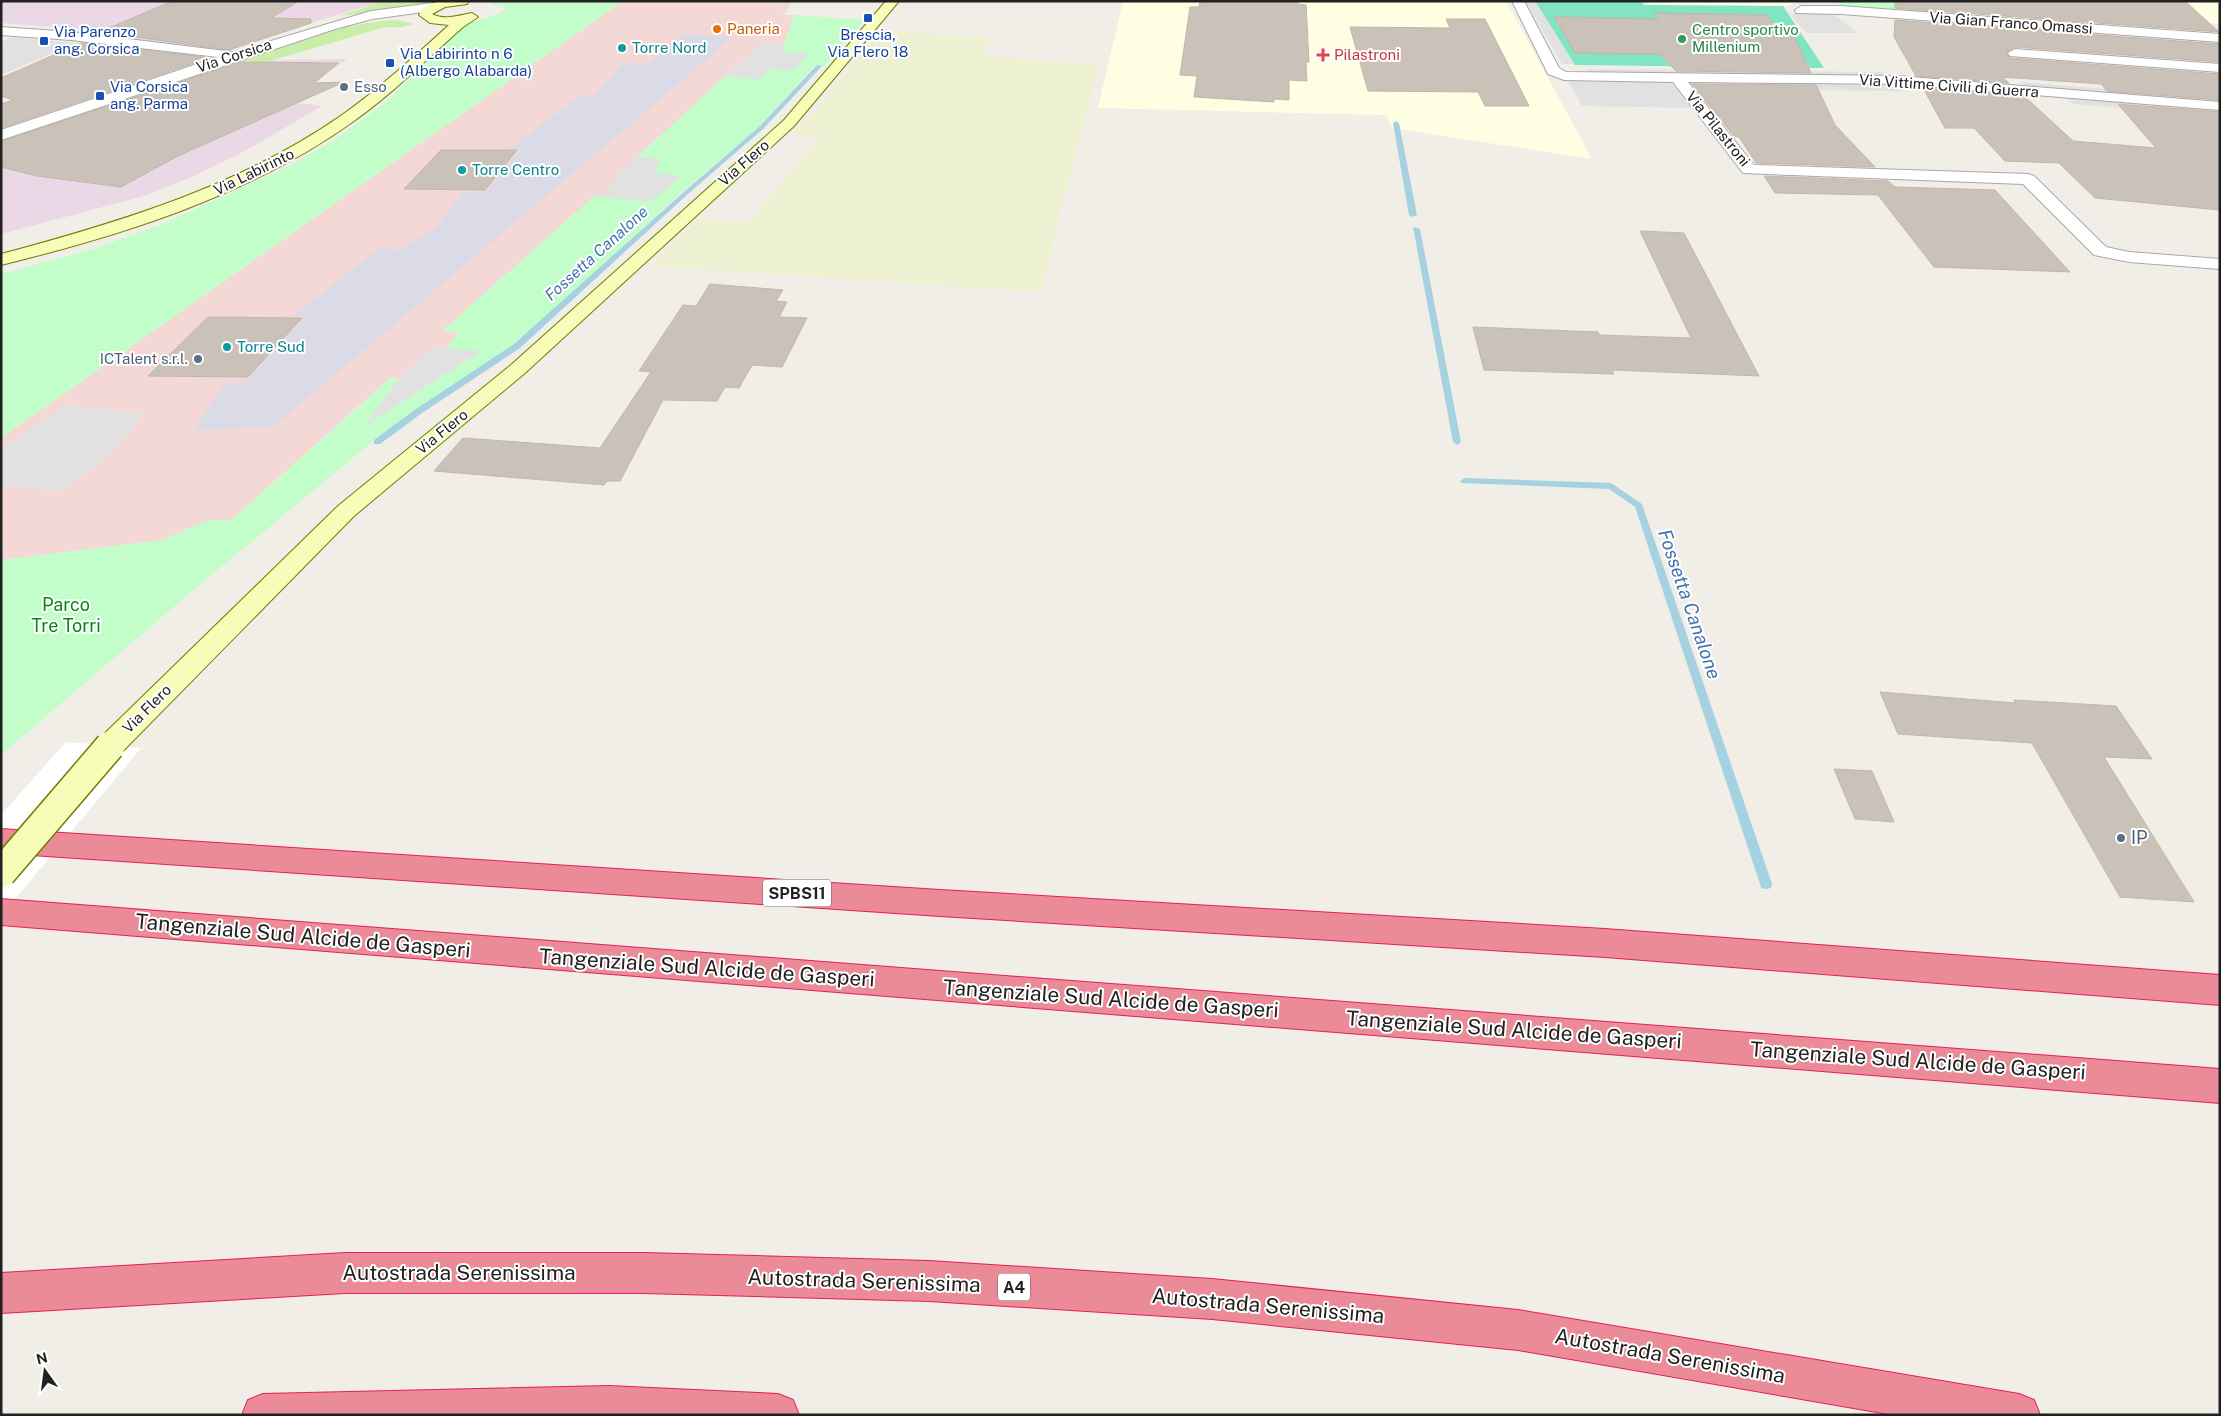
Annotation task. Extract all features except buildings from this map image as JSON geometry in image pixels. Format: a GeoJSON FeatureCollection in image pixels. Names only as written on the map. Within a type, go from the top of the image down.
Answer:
{"type":"FeatureCollection","features":[{"type":"Feature","properties":{"kind":"highway","name":"SPBS11"},"geometry":{"type":"LineString","coordinates":[[1,841],[940,903],[1605,943],[2220,990]]}},
{"type":"Feature","properties":{"kind":"highway","name":"Tangenziale Sud Alcide de Gasperi"},"geometry":{"type":"LineString","coordinates":[[1,912],[2220,1086]]}},
{"type":"Feature","properties":{"kind":"highway","name":"Autostrada Serenissima"},"geometry":{"type":"LineString","coordinates":[[1,1293],[345,1273],[644,1273],[929,1281],[1212,1299],[1518,1330],[2019,1415]]}},
{"type":"Feature","properties":{"kind":"highway"},"geometry":{"type":"LineString","coordinates":[[263,1415],[609,1407],[778,1415]]}},
{"type":"Feature","properties":{"kind":"main road","name":"Via Corsica"},"geometry":{"type":"LineString","coordinates":[[432,15],[450,2],[463,1]]}},
{"type":"Feature","properties":{"kind":"main road","name":"Via Flero"},"geometry":{"type":"LineString","coordinates":[[1,873],[110,746],[346,511],[518,369],[716,187],[772,139],[789,123],[893,1]]}},
{"type":"Feature","properties":{"kind":"main road","name":"Via Corsica"},"geometry":{"type":"LineString","coordinates":[[432,15],[454,20],[475,8]]}},
{"type":"Feature","properties":{"kind":"main road","name":"Via Labirinto"},"geometry":{"type":"LineString","coordinates":[[1,260],[132,223],[196,199],[257,172],[309,144],[350,116],[384,90],[475,8]]}},
{"type":"Feature","properties":{"kind":"main road","name":"Via Labirinto"},"geometry":{"type":"LineString","coordinates":[[1,246],[144,205],[251,160],[303,131],[344,104],[421,41],[434,27],[432,15]]}},
{"type":"Feature","properties":{"kind":"street","name":"Via Pilastroni"},"geometry":{"type":"LineString","coordinates":[[1518,1],[1553,71],[1557,74],[1678,78],[1748,170],[2028,178],[2100,251],[2130,258],[2220,264]]}},
{"type":"Feature","properties":{"kind":"street","name":"Via Gian Franco Omassi"},"geometry":{"type":"LineString","coordinates":[[1801,10],[1841,10],[2220,38]]}},
{"type":"Feature","properties":{"kind":"street","name":"Via Corsica"},"geometry":{"type":"LineString","coordinates":[[1,135],[235,56],[353,19],[432,15]]}},
{"type":"Feature","properties":{"kind":"street"},"geometry":{"type":"LineString","coordinates":[[1,32],[46,34],[222,52],[235,56]]}},
{"type":"Feature","properties":{"kind":"street"},"geometry":{"type":"LineString","coordinates":[[18,46],[46,34]]}},
{"type":"Feature","properties":{"kind":"street","name":"Via Gian Franco Omassi"},"geometry":{"type":"LineString","coordinates":[[2015,53],[2220,68]]}},
{"type":"Feature","properties":{"kind":"street","name":"Via Vittime Civili di Guerra"},"geometry":{"type":"LineString","coordinates":[[1678,78],[1898,80],[2220,106]]}},
{"type":"Feature","properties":{"kind":"shaded area"},"geometry":{"type":"Polygon","coordinates":[[[1,1],[383,1],[220,51],[77,38],[91,30],[1,23],[1,1]]]}},
{"type":"Feature","properties":{"kind":"shaded area"},"geometry":{"type":"Polygon","coordinates":[[[623,1],[793,1],[783,15],[794,15],[782,52],[794,70],[760,79],[637,157],[661,158],[654,173],[682,176],[650,202],[594,197],[443,331],[460,331],[446,349],[397,379],[390,378],[230,521],[208,520],[163,540],[1,560],[1,438],[623,1]]]}},
{"type":"Feature","properties":{"kind":"shaded area","name":"Pilastroni"},"geometry":{"type":"Polygon","coordinates":[[[1123,1],[1506,1],[1592,159],[1391,128],[1387,115],[1098,108],[1123,1]]]}},
{"type":"Feature","properties":{"kind":"shaded area"},"geometry":{"type":"Polygon","coordinates":[[[1525,1],[1535,1],[1574,64],[1562,64],[1525,1]]]}},
{"type":"Feature","properties":{"kind":"shaded area"},"geometry":{"type":"Polygon","coordinates":[[[1646,1],[1799,1],[1787,6],[1649,4],[1646,1]]]}},
{"type":"Feature","properties":{"kind":"shaded area"},"geometry":{"type":"Polygon","coordinates":[[[1925,1],[2220,1],[2220,24],[2209,23],[2219,34],[1933,13],[1925,1]]]}},
{"type":"Feature","properties":{"kind":"shaded area"},"geometry":{"type":"Polygon","coordinates":[[[1790,14],[1833,14],[1858,33],[1807,33],[1790,14]]]}},
{"type":"Feature","properties":{"kind":"shaded area"},"geometry":{"type":"Polygon","coordinates":[[[881,30],[992,39],[983,54],[985,56],[1099,65],[1041,292],[651,266],[700,218],[749,222],[821,137],[794,134],[794,132],[810,118],[881,30]]]}},
{"type":"Feature","properties":{"kind":"shaded area"},"geometry":{"type":"Polygon","coordinates":[[[684,34],[730,36],[716,52],[273,427],[193,431],[225,383],[246,381],[305,317],[293,316],[380,248],[400,250],[437,227],[463,192],[486,191],[520,150],[509,149],[578,97],[593,97],[622,64],[648,63],[684,34]]]}},
{"type":"Feature","properties":{"kind":"shaded area"},"geometry":{"type":"Polygon","coordinates":[[[13,37],[76,43],[1,75],[1,42],[13,37]]]}},
{"type":"Feature","properties":{"kind":"shaded area"},"geometry":{"type":"Polygon","coordinates":[[[762,44],[784,44],[782,52],[809,53],[794,70],[768,69],[760,79],[725,76],[762,44]]]}},
{"type":"Feature","properties":{"kind":"shaded area"},"geometry":{"type":"Polygon","coordinates":[[[347,59],[289,102],[322,106],[245,151],[194,176],[144,196],[1,234],[1,168],[80,133],[271,60],[347,59]]]}},
{"type":"Feature","properties":{"kind":"shaded area"},"geometry":{"type":"Polygon","coordinates":[[[1587,69],[1882,72],[1889,79],[1591,74],[1587,69]]]}},
{"type":"Feature","properties":{"kind":"shaded area"},"geometry":{"type":"Polygon","coordinates":[[[1567,79],[1676,81],[1697,108],[1582,106],[1567,79]]]}},
{"type":"Feature","properties":{"kind":"shaded area"},"geometry":{"type":"Polygon","coordinates":[[[2021,82],[2220,98],[2220,104],[2025,88],[2021,82]]]}},
{"type":"Feature","properties":{"kind":"shaded area"},"geometry":{"type":"Polygon","coordinates":[[[1805,83],[1896,86],[1904,91],[1811,90],[1805,83]]]}},
{"type":"Feature","properties":{"kind":"shaded area"},"geometry":{"type":"Polygon","coordinates":[[[2066,98],[2220,110],[2220,116],[2073,104],[2066,98]]]}},
{"type":"Feature","properties":{"kind":"shaded area"},"geometry":{"type":"Polygon","coordinates":[[[637,157],[661,158],[654,173],[682,176],[650,202],[599,197],[617,181],[613,180],[637,157]]]}},
{"type":"Feature","properties":{"kind":"shaded area"},"geometry":{"type":"Polygon","coordinates":[[[431,348],[481,351],[365,426],[398,379],[431,348]]]}},
{"type":"Feature","properties":{"kind":"shaded area"},"geometry":{"type":"Polygon","coordinates":[[[66,405],[143,414],[112,453],[61,492],[1,485],[1,449],[66,405]]]}},
{"type":"Feature","properties":{"kind":"green space"},"geometry":{"type":"Polygon","coordinates":[[[384,1],[441,1],[399,10],[339,16],[384,1]]]}},
{"type":"Feature","properties":{"kind":"green space"},"geometry":{"type":"Polygon","coordinates":[[[491,1],[623,1],[1,438],[1,274],[97,248],[163,224],[291,165],[333,141],[386,102],[464,26],[493,16],[508,7],[491,4],[491,1]]]}},
{"type":"Feature","properties":{"kind":"green space","name":"Centro sportivo Millenium"},"geometry":{"type":"Polygon","coordinates":[[[1535,1],[1641,1],[1644,5],[1783,6],[1824,68],[1575,65],[1535,1]]]}},
{"type":"Feature","properties":{"kind":"green space"},"geometry":{"type":"Polygon","coordinates":[[[1837,1],[1925,1],[1933,13],[1842,7],[1837,1]]]}},
{"type":"Feature","properties":{"kind":"green space","name":"Parco Tre Torri"},"geometry":{"type":"Polygon","coordinates":[[[794,15],[865,20],[823,67],[814,66],[758,128],[682,192],[541,321],[503,352],[372,442],[204,581],[1,755],[1,560],[163,540],[208,520],[230,521],[391,378],[398,379],[366,425],[480,352],[446,349],[459,332],[442,331],[594,196],[650,202],[681,176],[653,173],[661,158],[637,157],[725,76],[760,79],[768,69],[808,54],[781,52],[794,15]]]}},
{"type":"Feature","properties":{"kind":"green space"},"geometry":{"type":"Polygon","coordinates":[[[397,20],[414,24],[401,27],[385,27],[246,68],[75,134],[1,168],[1,140],[306,37],[351,26],[397,20]]]}},
{"type":"Feature","properties":{"kind":"pier"},"geometry":{"type":"Polygon","coordinates":[[[66,742],[141,748],[1,916],[1,815],[66,742]]]}},
{"type":"Feature","properties":{"kind":"waterway","name":"Fossetta Canalone"},"geometry":{"type":"LineString","coordinates":[[377,442],[419,411],[517,346],[687,192],[761,128],[819,66]]}},
{"type":"Feature","properties":{"kind":"waterway","name":"Fossetta Canalone"},"geometry":{"type":"LineString","coordinates":[[1396,123],[1413,215]]}},
{"type":"Feature","properties":{"kind":"waterway","name":"Fossetta Canalone"},"geometry":{"type":"LineString","coordinates":[[1416,229],[1457,442]]}},
{"type":"Feature","properties":{"kind":"waterway","name":"Fossetta Canalone"},"geometry":{"type":"LineString","coordinates":[[1465,481],[1611,486],[1639,506],[1766,884]]}},
{"type":"Feature","properties":{"kind":"place","name":"Brescia, Via Flero 18"},"geometry":{"type":"Point","coordinates":[868,18]}},
{"type":"Feature","properties":{"kind":"place","name":"Paneria"},"geometry":{"type":"Point","coordinates":[717,29]}},
{"type":"Feature","properties":{"kind":"place","name":"Centro sportivo Millenium"},"geometry":{"type":"Point","coordinates":[1682,39]}},
{"type":"Feature","properties":{"kind":"place","name":"Via Parenzo ang. Corsica"},"geometry":{"type":"Point","coordinates":[44,41]}},
{"type":"Feature","properties":{"kind":"place","name":"Torre Nord"},"geometry":{"type":"Point","coordinates":[622,48]}},
{"type":"Feature","properties":{"kind":"place","name":"Pilastroni"},"geometry":{"type":"Point","coordinates":[1323,55]}},
{"type":"Feature","properties":{"kind":"place","name":"Via Labirinto n 6 (Albergo Alabarda)"},"geometry":{"type":"Point","coordinates":[390,63]}},
{"type":"Feature","properties":{"kind":"place","name":"Esso"},"geometry":{"type":"Point","coordinates":[344,87]}},
{"type":"Feature","properties":{"kind":"place","name":"Via Corsica ang. Parma"},"geometry":{"type":"Point","coordinates":[100,96]}},
{"type":"Feature","properties":{"kind":"place","name":"Torre Centro"},"geometry":{"type":"Point","coordinates":[462,170]}},
{"type":"Feature","properties":{"kind":"place","name":"Torre Sud"},"geometry":{"type":"Point","coordinates":[227,347]}},
{"type":"Feature","properties":{"kind":"place","name":"ICTalent s.r.l."},"geometry":{"type":"Point","coordinates":[198,359]}},
{"type":"Feature","properties":{"kind":"place","name":"IP"},"geometry":{"type":"Point","coordinates":[2121,838]}}]}
